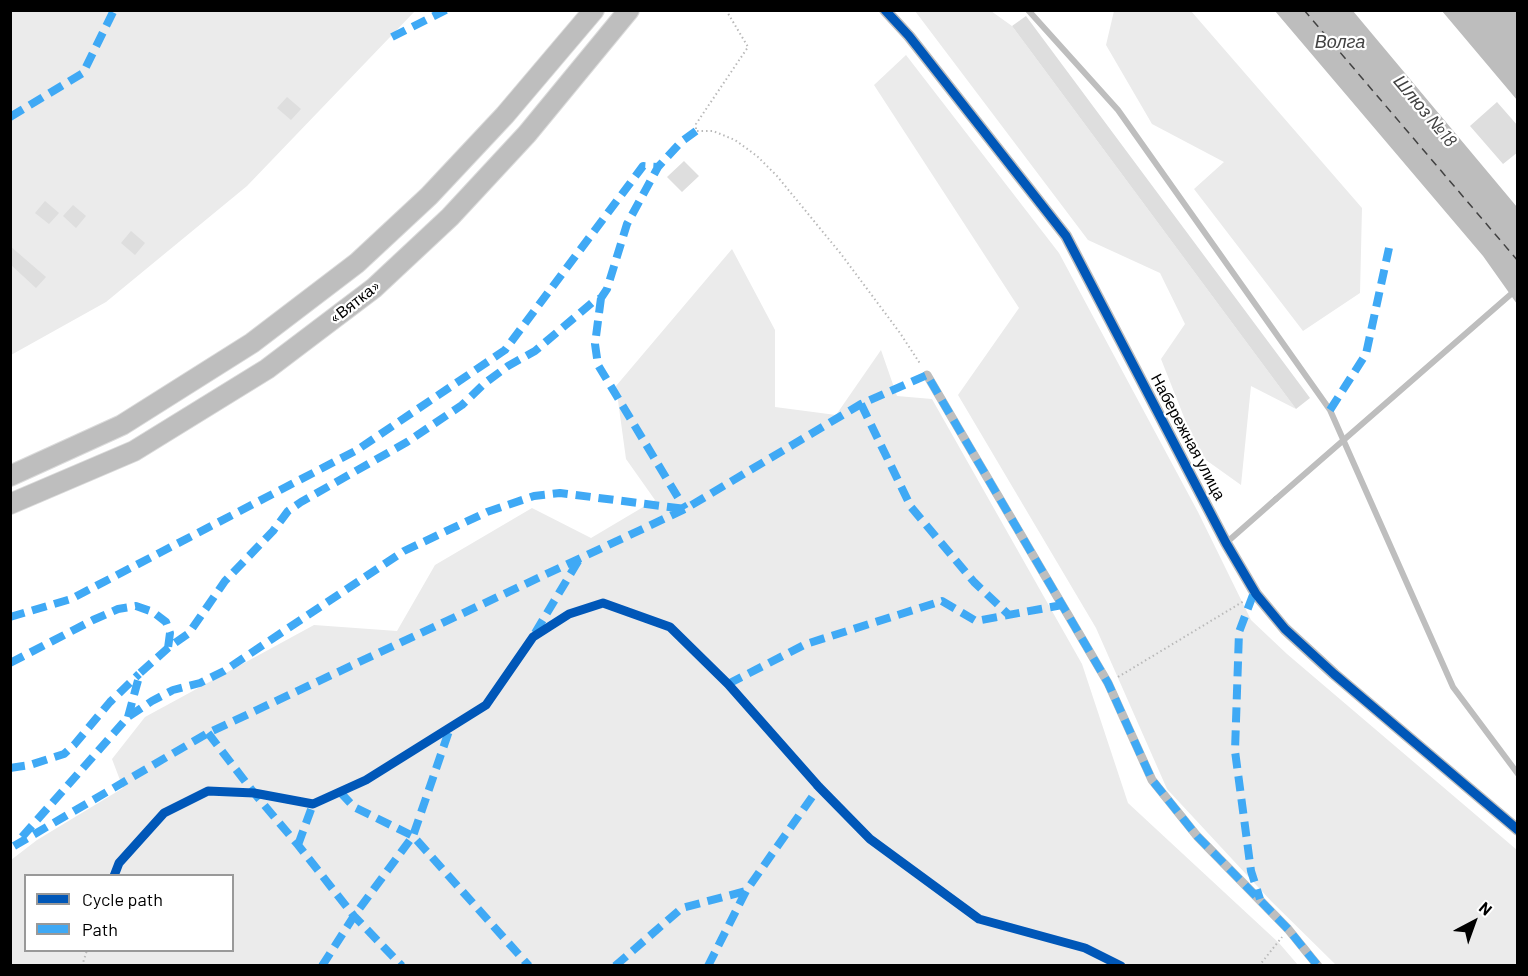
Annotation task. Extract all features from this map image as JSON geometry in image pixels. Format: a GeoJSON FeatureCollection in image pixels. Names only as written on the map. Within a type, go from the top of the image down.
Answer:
{"type":"FeatureCollection","features":[{"type":"Feature","properties":{"kind":"highway","name":"«Вятка»"},"geometry":{"type":"LineString","coordinates":[[10,476],[122,425],[252,343],[357,263],[436,188],[505,115],[594,10]]}},
{"type":"Feature","properties":{"kind":"highway","name":"«Вятка»"},"geometry":{"type":"LineString","coordinates":[[10,504],[134,451],[267,369],[374,288],[450,217],[527,134],[629,10]]}},
{"type":"Feature","properties":{"kind":"street","name":"Набережная улица"},"geometry":{"type":"LineString","coordinates":[[885,10],[909,36],[1066,236],[1226,543],[1256,594],[1285,629],[1334,674],[1518,830]]}},
{"type":"Feature","properties":{"kind":"street"},"geometry":{"type":"LineString","coordinates":[[927,375],[1108,683],[1152,780],[1197,836],[1288,929],[1318,966]]}},
{"type":"Feature","properties":{"kind":"lane"},"geometry":{"type":"LineString","coordinates":[[1028,10],[1118,110],[1330,410],[1453,687],[1518,774]]}},
{"type":"Feature","properties":{"kind":"lane"},"geometry":{"type":"LineString","coordinates":[[1226,543],[1518,288]]}},
{"type":"Feature","properties":{"kind":"path"},"geometry":{"type":"LineString","coordinates":[[726,10],[748,47],[696,124],[696,131],[713,131],[735,140],[757,156],[777,176],[848,262],[900,333],[927,375]]}},
{"type":"Feature","properties":{"kind":"path"},"geometry":{"type":"LineString","coordinates":[[1108,683],[1256,594]]}},
{"type":"Feature","properties":{"kind":"path"},"geometry":{"type":"LineString","coordinates":[[115,874],[119,863],[164,813],[208,791],[254,793],[312,804],[366,780],[486,705],[533,637],[569,614],[603,603],[670,627],[728,684],[819,787],[870,839],[979,919],[1084,948],[1121,966]]}},
{"type":"Feature","properties":{"kind":"path"},"geometry":{"type":"LineString","coordinates":[[1259,966],[1288,929]]}},
{"type":"Feature","properties":{"kind":"shaded area"},"geometry":{"type":"Polygon","coordinates":[[[10,11],[415,11],[247,186],[106,302],[11,355],[10,11]]]}},
{"type":"Feature","properties":{"kind":"shaded area"},"geometry":{"type":"Polygon","coordinates":[[[915,11],[991,11],[1012,26],[1296,409],[1251,386],[1241,485],[1199,455],[1161,359],[1185,324],[1160,273],[1088,240],[915,11]]]}},
{"type":"Feature","properties":{"kind":"shaded area"},"geometry":{"type":"Polygon","coordinates":[[[1114,11],[1191,11],[1362,208],[1360,293],[1303,331],[1194,189],[1224,162],[1152,124],[1106,45],[1114,11]]]}},
{"type":"Feature","properties":{"kind":"shaded area"},"geometry":{"type":"Polygon","coordinates":[[[906,55],[1059,253],[1198,512],[1251,620],[1287,654],[1517,850],[1517,965],[1336,965],[1271,901],[1167,789],[1096,628],[958,395],[1019,308],[874,85],[906,55]]]}},
{"type":"Feature","properties":{"kind":"shaded area"},"geometry":{"type":"Polygon","coordinates":[[[732,249],[775,330],[775,407],[836,415],[881,350],[897,396],[932,399],[1082,664],[1128,803],[1279,943],[1298,965],[11,965],[11,860],[37,840],[123,788],[112,759],[145,717],[314,625],[397,631],[435,565],[532,508],[591,538],[655,500],[626,459],[616,386],[732,249]]]}},
{"type":"Feature","properties":{"kind":"water","name":"Волга"},"geometry":{"type":"Polygon","coordinates":[[[1275,11],[1353,11],[1517,207],[1517,304],[1483,256],[1275,11]]]}},
{"type":"Feature","properties":{"kind":"water"},"geometry":{"type":"Polygon","coordinates":[[[1442,11],[1516,11],[1518,13],[1517,100],[1442,11]]]}},
{"type":"Feature","properties":{"kind":"building"},"geometry":{"type":"Polygon","coordinates":[[[1026,16],[1310,398],[1296,409],[1012,26],[1026,16]]]}},
{"type":"Feature","properties":{"kind":"building"},"geometry":{"type":"Polygon","coordinates":[[[287,97],[301,109],[291,120],[277,108],[287,97]]]}},
{"type":"Feature","properties":{"kind":"building"},"geometry":{"type":"Polygon","coordinates":[[[1497,102],[1518,126],[1518,152],[1503,164],[1470,126],[1497,102]]]}},
{"type":"Feature","properties":{"kind":"building"},"geometry":{"type":"Polygon","coordinates":[[[684,161],[699,176],[682,192],[667,177],[684,161]]]}},
{"type":"Feature","properties":{"kind":"building"},"geometry":{"type":"Polygon","coordinates":[[[45,201],[59,213],[49,224],[35,213],[45,201]]]}},
{"type":"Feature","properties":{"kind":"building"},"geometry":{"type":"Polygon","coordinates":[[[73,205],[86,216],[76,228],[63,216],[73,205]]]}},
{"type":"Feature","properties":{"kind":"building"},"geometry":{"type":"Polygon","coordinates":[[[131,231],[145,243],[135,255],[121,243],[131,231]]]}},
{"type":"Feature","properties":{"kind":"building"},"geometry":{"type":"Polygon","coordinates":[[[10,246],[46,277],[36,288],[10,264],[10,246]]]}},
{"type":"Feature","properties":{"kind":"ferry route"},"geometry":{"type":"LineString","coordinates":[[1304,10],[1518,261]]}},
{"type":"Feature","properties":{"kind":"marked path"},"geometry":{"type":"LineString","coordinates":[[10,117],[83,73],[114,10]]}},
{"type":"Feature","properties":{"kind":"marked path"},"geometry":{"type":"LineString","coordinates":[[392,37],[446,10]]}},
{"type":"Feature","properties":{"kind":"marked path"},"geometry":{"type":"LineString","coordinates":[[128,717],[140,673],[189,633],[225,581],[273,531],[288,511],[407,442],[462,405],[485,383],[508,366],[535,351],[594,301],[601,298],[607,289],[627,224],[658,167],[681,142],[696,131]]}},
{"type":"Feature","properties":{"kind":"marked path"},"geometry":{"type":"LineString","coordinates":[[10,617],[71,599],[357,450],[505,350],[643,166],[658,167]]}},
{"type":"Feature","properties":{"kind":"marked path"},"geometry":{"type":"LineString","coordinates":[[1330,410],[1366,354],[1389,248]]}},
{"type":"Feature","properties":{"kind":"marked path"},"geometry":{"type":"LineString","coordinates":[[601,298],[595,344],[598,365],[685,509]]}},
{"type":"Feature","properties":{"kind":"marked path"},"geometry":{"type":"LineString","coordinates":[[14,846],[208,733],[685,509],[861,404],[927,375],[1108,683],[1152,780],[1197,836],[1288,929],[1318,966]]}},
{"type":"Feature","properties":{"kind":"marked path"},"geometry":{"type":"LineString","coordinates":[[861,404],[911,507],[974,582],[1010,616]]}},
{"type":"Feature","properties":{"kind":"marked path"},"geometry":{"type":"LineString","coordinates":[[22,837],[128,717],[173,690],[200,683],[224,671],[404,551],[487,512],[534,496],[560,493],[685,509]]}},
{"type":"Feature","properties":{"kind":"marked path"},"geometry":{"type":"LineString","coordinates":[[535,633],[580,558]]}},
{"type":"Feature","properties":{"kind":"marked path"},"geometry":{"type":"LineString","coordinates":[[1253,595],[1239,632],[1235,751],[1251,871],[1260,899]]}},
{"type":"Feature","properties":{"kind":"marked path"},"geometry":{"type":"LineString","coordinates":[[728,684],[806,644],[942,601],[976,621],[1062,605]]}},
{"type":"Feature","properties":{"kind":"marked path"},"geometry":{"type":"LineString","coordinates":[[10,663],[93,620],[118,609],[136,606],[153,612],[166,622],[170,633],[168,648]]}},
{"type":"Feature","properties":{"kind":"marked path"},"geometry":{"type":"LineString","coordinates":[[10,768],[30,765],[64,754],[110,702],[139,674]]}},
{"type":"Feature","properties":{"kind":"marked path"},"geometry":{"type":"LineString","coordinates":[[322,966],[354,916],[413,836],[450,728]]}},
{"type":"Feature","properties":{"kind":"marked path"},"geometry":{"type":"LineString","coordinates":[[208,733],[354,916],[402,966]]}},
{"type":"Feature","properties":{"kind":"marked path"},"geometry":{"type":"LineString","coordinates":[[708,966],[746,891],[819,787]]}},
{"type":"Feature","properties":{"kind":"marked path"},"geometry":{"type":"LineString","coordinates":[[340,792],[354,807],[413,836],[529,966]]}},
{"type":"Feature","properties":{"kind":"marked path"},"geometry":{"type":"LineString","coordinates":[[298,845],[313,804]]}},
{"type":"Feature","properties":{"kind":"marked path"},"geometry":{"type":"LineString","coordinates":[[615,966],[682,908],[746,891]]}},
{"type":"Feature","properties":{"kind":"cycle path"},"geometry":{"type":"LineString","coordinates":[[885,10],[909,36],[1066,236],[1226,543],[1256,594],[1285,629],[1334,674],[1518,830]]}},
{"type":"Feature","properties":{"kind":"cycle path"},"geometry":{"type":"LineString","coordinates":[[115,874],[119,863],[164,813],[208,791],[254,793],[313,804],[366,780],[486,705],[533,637],[569,614],[603,603],[670,627],[728,684],[819,787],[870,839],[979,919],[1085,948],[1121,966]]}},
{"type":"Feature","properties":{"kind":"water label","name":"Шлюз №18"},"geometry":{"type":"Point","coordinates":[1425,111]}}]}
